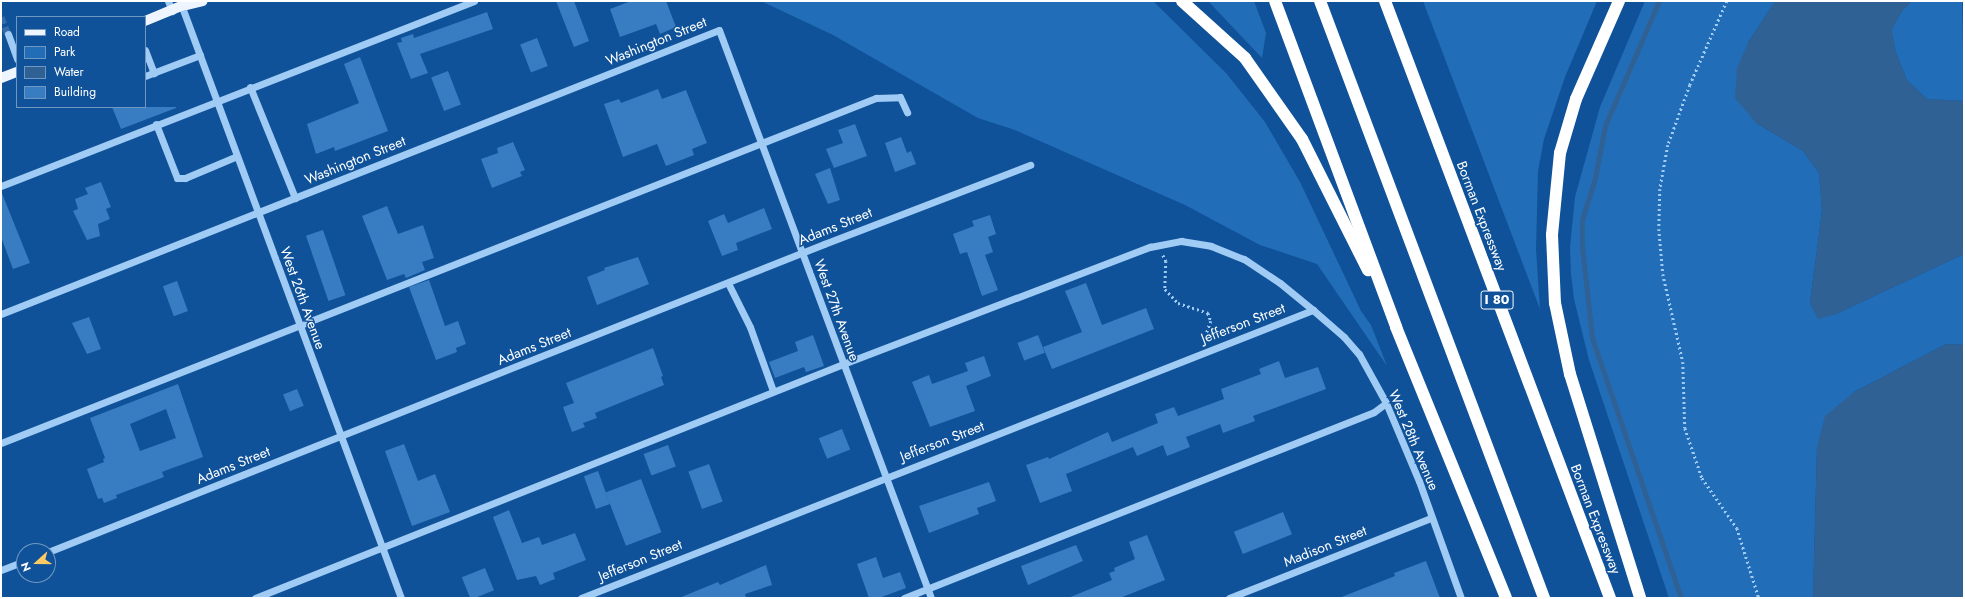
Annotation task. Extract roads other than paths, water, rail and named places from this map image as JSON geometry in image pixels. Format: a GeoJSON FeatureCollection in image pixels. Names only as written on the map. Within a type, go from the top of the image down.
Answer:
{"type":"FeatureCollection","features":[{"type":"Feature","properties":{"kind":"highway"},"geometry":{"type":"LineString","coordinates":[[1182,1],[1245,58],[1302,139],[1396,327]]}},
{"type":"Feature","properties":{"kind":"highway"},"geometry":{"type":"LineString","coordinates":[[1275,1],[1396,327],[1506,598]]}},
{"type":"Feature","properties":{"kind":"highway"},"geometry":{"type":"LineString","coordinates":[[1320,1],[1544,598]]}},
{"type":"Feature","properties":{"kind":"highway","name":"Borman Expressway"},"geometry":{"type":"LineString","coordinates":[[1385,1],[1610,598]]}},
{"type":"Feature","properties":{"kind":"highway"},"geometry":{"type":"LineString","coordinates":[[1619,1],[1574,106],[1560,153],[1552,235],[1555,303],[1570,374],[1640,598]]}},
{"type":"Feature","properties":{"kind":"main road"},"geometry":{"type":"LineString","coordinates":[[182,7],[193,1]]}},
{"type":"Feature","properties":{"kind":"main road"},"geometry":{"type":"LineString","coordinates":[[146,20],[170,6],[182,7],[203,1]]}},
{"type":"Feature","properties":{"kind":"main road"},"geometry":{"type":"LineString","coordinates":[[1,78],[16,72]]}},
{"type":"Feature","properties":{"kind":"street"},"geometry":{"type":"LineString","coordinates":[[1,186],[250,86],[474,1]]}},
{"type":"Feature","properties":{"kind":"street","name":"West 26th Avenue"},"geometry":{"type":"LineString","coordinates":[[182,7],[401,598]]}},
{"type":"Feature","properties":{"kind":"street","name":"West 27th Avenue"},"geometry":{"type":"LineString","coordinates":[[719,30],[931,598]]}},
{"type":"Feature","properties":{"kind":"street","name":"Washington Street"},"geometry":{"type":"LineString","coordinates":[[1,314],[719,30]]}},
{"type":"Feature","properties":{"kind":"street"},"geometry":{"type":"LineString","coordinates":[[8,34],[16,56]]}},
{"type":"Feature","properties":{"kind":"street"},"geometry":{"type":"LineString","coordinates":[[146,53],[154,73]]}},
{"type":"Feature","properties":{"kind":"street"},"geometry":{"type":"LineString","coordinates":[[146,76],[200,55]]}},
{"type":"Feature","properties":{"kind":"street"},"geometry":{"type":"LineString","coordinates":[[250,86],[295,198]]}},
{"type":"Feature","properties":{"kind":"street"},"geometry":{"type":"LineString","coordinates":[[1,443],[300,326],[760,142],[876,98],[900,97],[907,112]]}},
{"type":"Feature","properties":{"kind":"street"},"geometry":{"type":"LineString","coordinates":[[156,124],[177,178],[185,178],[237,156]]}},
{"type":"Feature","properties":{"kind":"street","name":"Adams Street"},"geometry":{"type":"LineString","coordinates":[[56,549],[1030,165]]}},
{"type":"Feature","properties":{"kind":"street","name":"West 28th Avenue"},"geometry":{"type":"LineString","coordinates":[[255,598],[843,364],[1165,242],[1195,242],[1227,251],[1244,259],[1280,283],[1313,310],[1344,337],[1359,354],[1386,403],[1419,481],[1431,518],[1461,598]]}},
{"type":"Feature","properties":{"kind":"street"},"geometry":{"type":"LineString","coordinates":[[728,283],[750,327],[773,392]]}},
{"type":"Feature","properties":{"kind":"street","name":"Jefferson Street"},"geometry":{"type":"LineString","coordinates":[[581,598],[885,477],[1313,310]]}},
{"type":"Feature","properties":{"kind":"street"},"geometry":{"type":"LineString","coordinates":[[904,598],[1374,412],[1386,403]]}},
{"type":"Feature","properties":{"kind":"street","name":"Madison Street"},"geometry":{"type":"LineString","coordinates":[[1229,598],[1431,518]]}},
{"type":"Feature","properties":{"kind":"street"},"geometry":{"type":"LineString","coordinates":[[1,570],[16,564]]}},
{"type":"Feature","properties":{"kind":"water"},"geometry":{"type":"Polygon","coordinates":[[[1775,1],[1912,1],[1902,11],[1892,30],[1896,53],[1907,80],[1927,99],[1964,101],[1964,254],[1836,314],[1818,319],[1810,303],[1822,211],[1819,173],[1803,151],[1756,123],[1735,98],[1737,68],[1748,43],[1775,1]]]}},
{"type":"Feature","properties":{"kind":"water"},"geometry":{"type":"Polygon","coordinates":[[[1946,344],[1964,345],[1964,598],[1813,598],[1817,447],[1825,416],[1854,392],[1946,344]]]}},
{"type":"Feature","properties":{"kind":"waterway"},"geometry":{"type":"LineString","coordinates":[[1659,1],[1605,126],[1595,178],[1582,220],[1582,247],[1592,338],[1681,598]]}},
{"type":"Feature","properties":{"kind":"tunnel"},"geometry":{"type":"LineString","coordinates":[[1,17],[8,34]]}}]}
